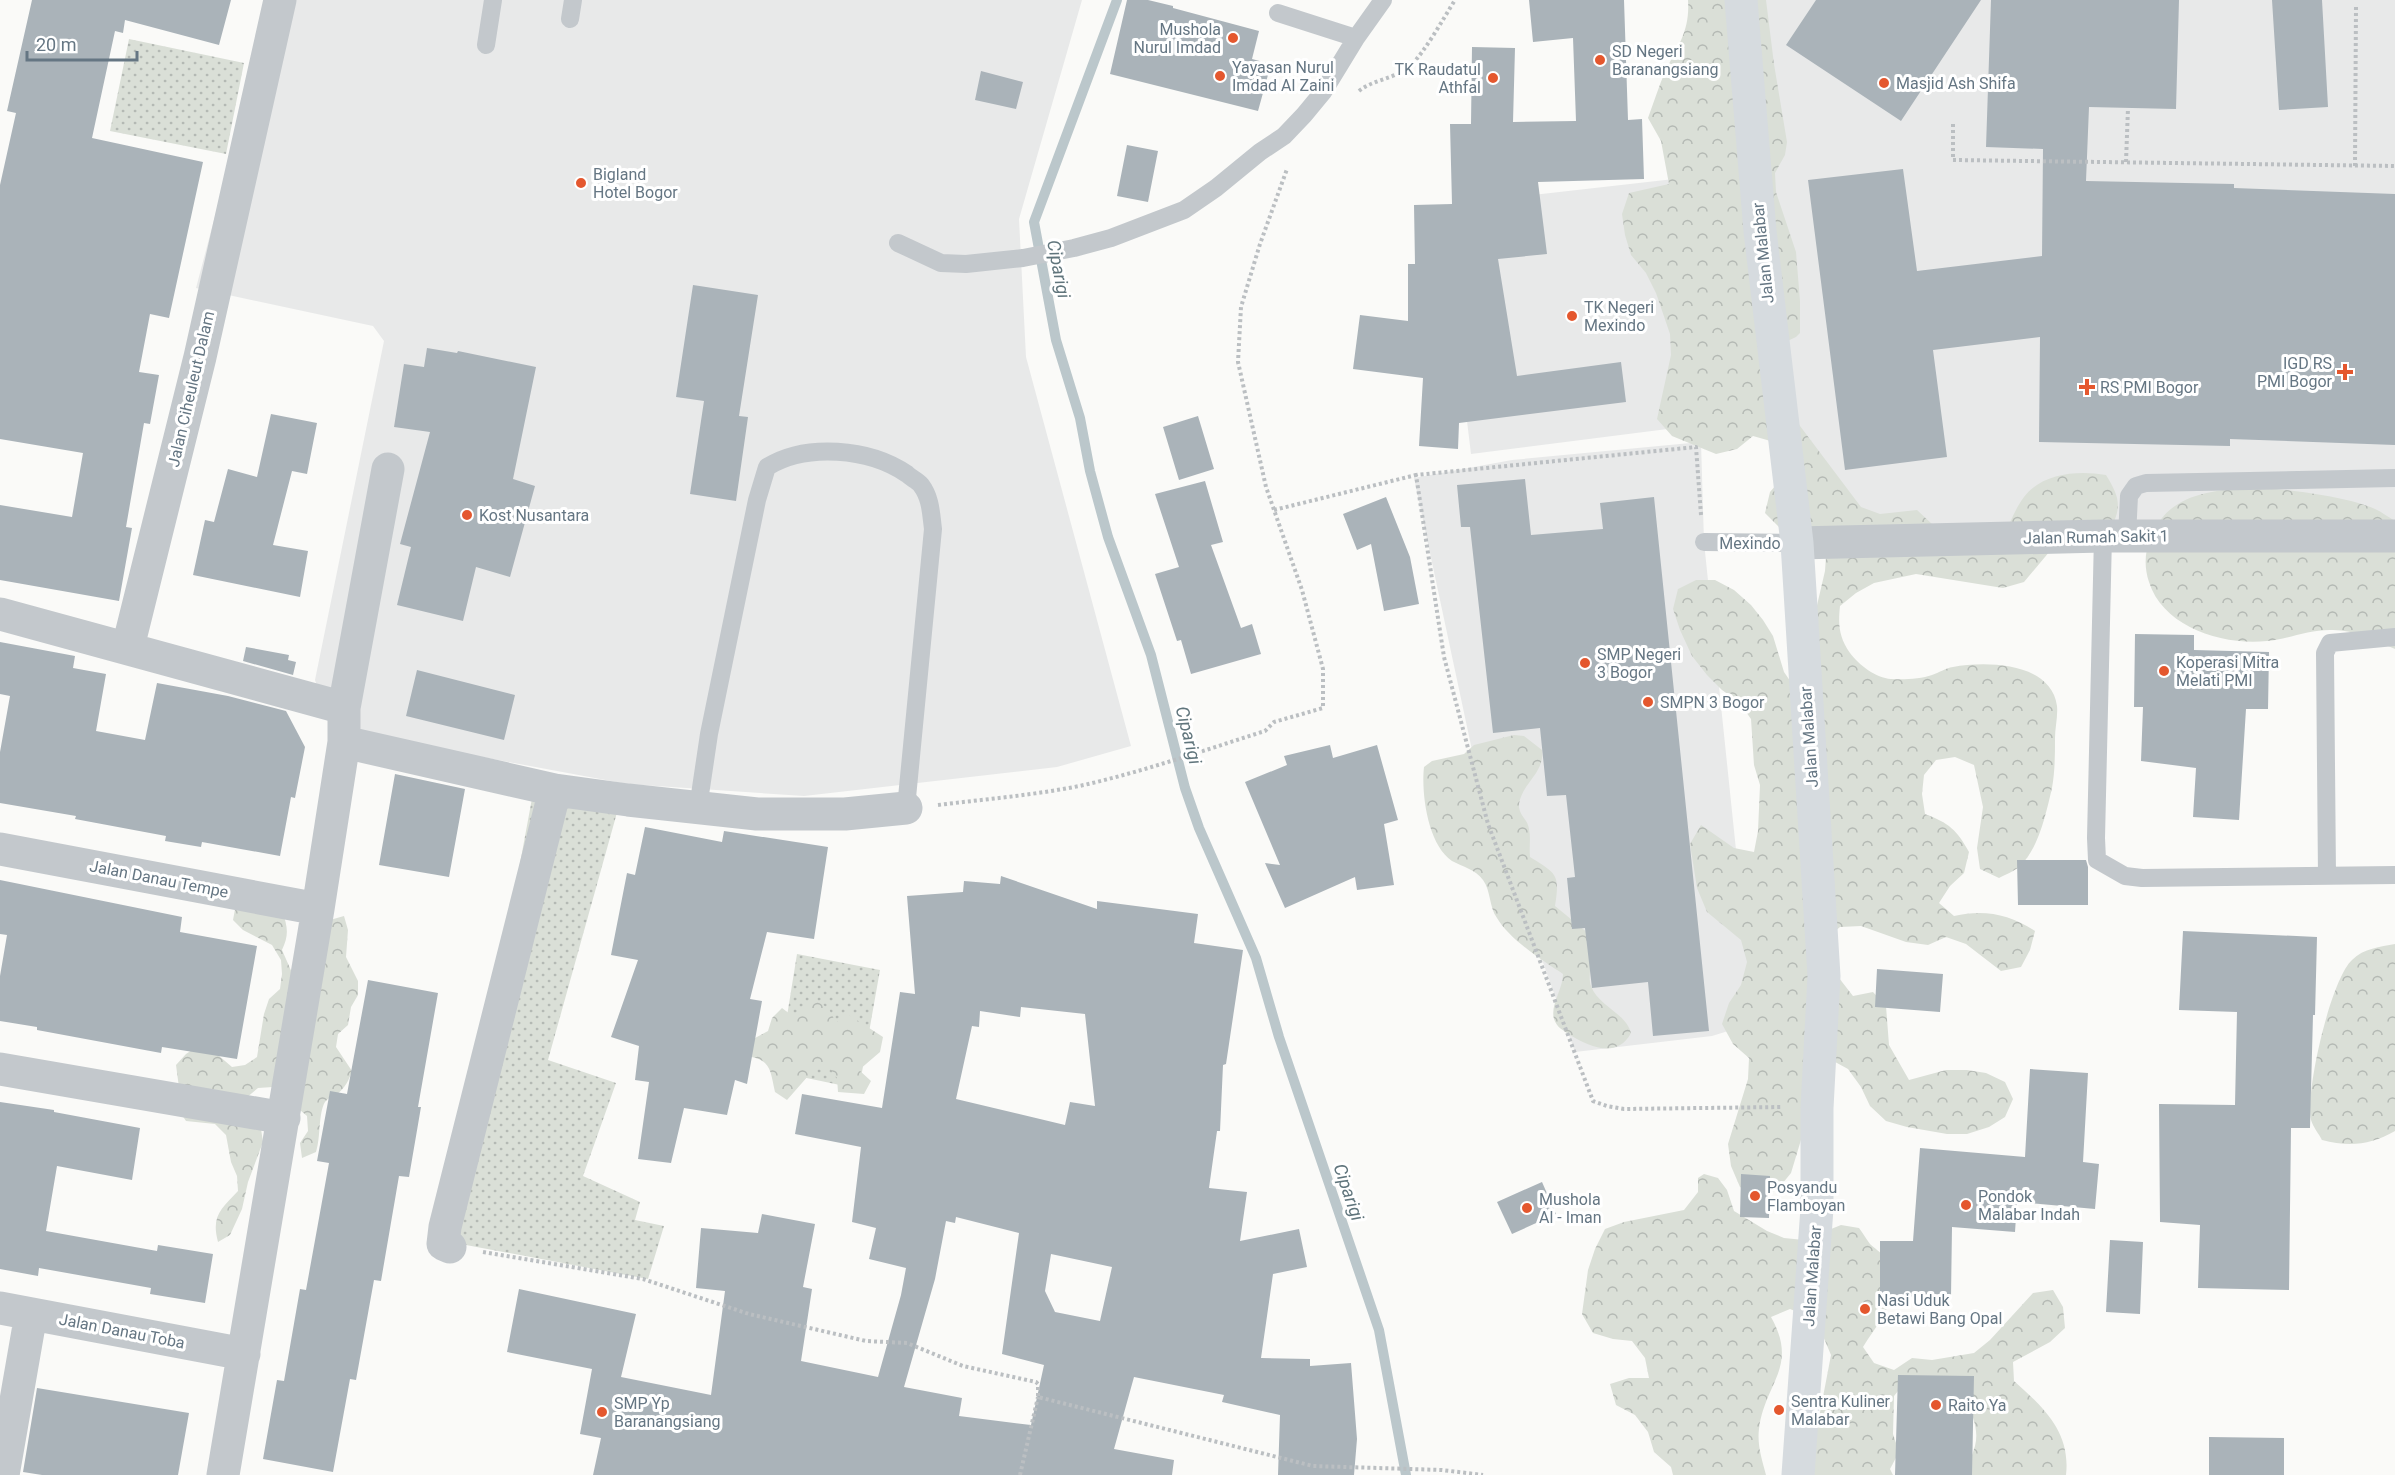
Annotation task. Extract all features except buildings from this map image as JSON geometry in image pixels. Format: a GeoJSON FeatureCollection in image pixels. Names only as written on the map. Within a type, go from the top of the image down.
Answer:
{"type":"FeatureCollection","features":[{"type":"Feature","properties":{"kind":"street","name":"Jalan Ciheuleut Dalam"},"geometry":{"type":"LineString","coordinates":[[128,647],[200,357],[279,0]]}},
{"type":"Feature","properties":{"kind":"street","name":"Jalan Malabar"},"geometry":{"type":"LineString","coordinates":[[1742,0],[1760,231],[1797,543],[1824,976],[1817,1108],[1817,1208],[1798,1475]]}},
{"type":"Feature","properties":{"kind":"street"},"geometry":{"type":"LineString","coordinates":[[223,1475],[318,909],[344,742],[344,708],[388,470]]}},
{"type":"Feature","properties":{"kind":"street","name":"Jalan Rumah Sakit 1"},"geometry":{"type":"LineString","coordinates":[[1797,543],[2115,536],[2395,536]]}},
{"type":"Feature","properties":{"kind":"street"},"geometry":{"type":"LineString","coordinates":[[0,614],[128,647],[344,708]]}},
{"type":"Feature","properties":{"kind":"street"},"geometry":{"type":"LineString","coordinates":[[344,742],[555,790],[698,808],[757,814],[845,814],[906,808]]}},
{"type":"Feature","properties":{"kind":"street"},"geometry":{"type":"LineString","coordinates":[[450,1247],[443,1244],[445,1227],[555,790]]}},
{"type":"Feature","properties":{"kind":"street","name":"Jalan Danau Tempe"},"geometry":{"type":"LineString","coordinates":[[0,849],[318,909]]}},
{"type":"Feature","properties":{"kind":"street"},"geometry":{"type":"LineString","coordinates":[[0,1069],[284,1118]]}},
{"type":"Feature","properties":{"kind":"street","name":"Jalan Danau Toba"},"geometry":{"type":"LineString","coordinates":[[0,1308],[244,1354]]}},
{"type":"Feature","properties":{"kind":"street"},"geometry":{"type":"LineString","coordinates":[[3,1475],[32,1314]]}},
{"type":"Feature","properties":{"kind":"lane"},"geometry":{"type":"LineString","coordinates":[[486,45],[493,0]]}},
{"type":"Feature","properties":{"kind":"lane"},"geometry":{"type":"LineString","coordinates":[[570,19],[573,0]]}},
{"type":"Feature","properties":{"kind":"lane"},"geometry":{"type":"LineString","coordinates":[[898,243],[941,262],[966,264],[1023,258],[1131,232],[1184,210],[1284,136],[1304,115],[1323,92],[1356,38],[1383,0]]}},
{"type":"Feature","properties":{"kind":"lane"},"geometry":{"type":"LineString","coordinates":[[1278,13],[1356,38]]}},
{"type":"Feature","properties":{"kind":"lane"},"geometry":{"type":"LineString","coordinates":[[698,808],[709,734],[757,500],[767,467],[778,460],[801,454],[834,452],[868,457],[899,469],[921,484],[930,504],[933,529],[906,808]]}},
{"type":"Feature","properties":{"kind":"lane"},"geometry":{"type":"LineString","coordinates":[[2395,478],[2146,483],[2136,486],[2115,536],[2096,845],[2097,860],[2125,876],[2142,878],[2395,875]]}},
{"type":"Feature","properties":{"kind":"lane","name":"Mexindo"},"geometry":{"type":"LineString","coordinates":[[1704,542],[1797,543]]}},
{"type":"Feature","properties":{"kind":"lane"},"geometry":{"type":"LineString","coordinates":[[2327,876],[2325,664],[2327,646],[2330,643],[2395,637]]}},
{"type":"Feature","properties":{"kind":"path"},"geometry":{"type":"LineString","coordinates":[[1351,97],[1365,86],[1396,75],[1410,66],[1455,0]]}},
{"type":"Feature","properties":{"kind":"path"},"geometry":{"type":"LineString","coordinates":[[2355,166],[2356,7]]}},
{"type":"Feature","properties":{"kind":"path"},"geometry":{"type":"LineString","coordinates":[[2126,162],[2128,108]]}},
{"type":"Feature","properties":{"kind":"path"},"geometry":{"type":"LineString","coordinates":[[1953,124],[1953,160],[2395,166]]}},
{"type":"Feature","properties":{"kind":"path"},"geometry":{"type":"LineString","coordinates":[[906,808],[1026,795],[1083,785],[1138,771],[1265,731],[1274,722],[1323,708],[1323,669],[1302,590],[1266,488],[1238,362],[1240,307],[1286,171],[1293,163]]}},
{"type":"Feature","properties":{"kind":"path"},"geometry":{"type":"LineString","coordinates":[[1274,510],[1416,475],[1696,447],[1704,542]]}},
{"type":"Feature","properties":{"kind":"path"},"geometry":{"type":"LineString","coordinates":[[1416,475],[1444,657],[1488,824],[1593,1101],[1624,1109],[1738,1106],[1817,1108]]}},
{"type":"Feature","properties":{"kind":"path"},"geometry":{"type":"LineString","coordinates":[[450,1247],[643,1279],[749,1314],[866,1341],[907,1343],[963,1366],[1036,1382],[1038,1397],[1020,1475]]}},
{"type":"Feature","properties":{"kind":"path"},"geometry":{"type":"LineString","coordinates":[[1038,1397],[1313,1466],[1372,1466],[1482,1475]]}},
{"type":"Feature","properties":{"kind":"shaded area","name":"Bigland Hotel Bogor"},"geometry":{"type":"Polygon","coordinates":[[[272,0],[1082,0],[1019,219],[1026,357],[1131,746],[1057,767],[804,796],[627,784],[347,732],[323,705],[315,680],[384,341],[373,326],[196,288],[272,0]]]}},
{"type":"Feature","properties":{"kind":"shaded area","name":"RS PMI Bogor"},"geometry":{"type":"Polygon","coordinates":[[[1742,0],[2395,0],[2395,533],[1797,543],[1742,0]]]}},
{"type":"Feature","properties":{"kind":"shaded area","name":"TK Negeri Mexindo"},"geometry":{"type":"Polygon","coordinates":[[[1674,179],[1699,425],[1471,454],[1458,347],[1472,202],[1674,179]]]}},
{"type":"Feature","properties":{"kind":"shaded area","name":"SMP Negeri 3 Bogor"},"geometry":{"type":"Polygon","coordinates":[[[1701,442],[1704,542],[1754,1023],[1712,1036],[1575,1052],[1479,783],[1414,478],[1512,460],[1701,442]]]}},
{"type":"Feature","properties":{"kind":"green space"},"geometry":{"type":"Polygon","coordinates":[[[1688,0],[1766,0],[1787,142],[1785,155],[1775,173],[1776,192],[1796,252],[1800,301],[1800,333],[1773,348],[1791,414],[1861,507],[1880,514],[1917,510],[1947,538],[2003,539],[2024,497],[2040,483],[2050,478],[2072,473],[2106,475],[2118,502],[2110,531],[2050,551],[2024,582],[2003,588],[1916,574],[1874,583],[1856,593],[1840,606],[1840,631],[1846,647],[1858,662],[1880,676],[1891,679],[1912,679],[1953,667],[1999,665],[2030,673],[2043,680],[2052,691],[2057,710],[2052,788],[2037,841],[2032,851],[2017,868],[1999,878],[1980,869],[1977,848],[1983,807],[1974,765],[1955,757],[1936,760],[1924,775],[1922,794],[1925,814],[1951,828],[1969,852],[1964,873],[1950,886],[1939,903],[1954,916],[1976,913],[1996,914],[2035,931],[2030,950],[2021,967],[2001,971],[1966,944],[1946,937],[1928,945],[1906,942],[1861,926],[1840,927],[1828,937],[1839,978],[1853,996],[1873,992],[1886,1006],[1889,1045],[1909,1080],[1946,1070],[1986,1073],[2005,1082],[2013,1099],[2005,1117],[1989,1127],[1967,1134],[1947,1134],[1907,1127],[1886,1121],[1870,1106],[1861,1087],[1848,1069],[1826,1057],[1791,1173],[1778,1189],[1759,1198],[1740,1187],[1731,1166],[1728,1144],[1748,1079],[1749,1058],[1733,1044],[1722,1024],[1729,1003],[1741,985],[1747,962],[1741,940],[1707,912],[1697,888],[1690,844],[1701,825],[1734,848],[1754,852],[1758,831],[1760,785],[1754,765],[1751,719],[1739,702],[1722,690],[1692,656],[1673,609],[1678,589],[1696,580],[1715,580],[1734,590],[1751,605],[1773,636],[1784,672],[1797,691],[1825,571],[1827,542],[1782,530],[1765,513],[1770,492],[1783,477],[1774,442],[1753,436],[1737,449],[1716,454],[1672,436],[1657,419],[1671,355],[1670,334],[1656,293],[1646,273],[1631,255],[1622,214],[1629,193],[1669,184],[1661,141],[1648,118],[1663,76],[1685,28],[1688,0]]]}},
{"type":"Feature","properties":{"kind":"green space"},"geometry":{"type":"Polygon","coordinates":[[[129,39],[244,63],[226,154],[110,131],[129,39]]]}},
{"type":"Feature","properties":{"kind":"green space"},"geometry":{"type":"Polygon","coordinates":[[[2246,487],[2293,491],[2347,500],[2375,509],[2395,521],[2395,649],[2363,636],[2339,630],[2314,631],[2267,641],[2232,640],[2197,630],[2181,622],[2167,611],[2156,598],[2149,582],[2146,565],[2147,548],[2157,525],[2170,510],[2189,498],[2246,487]]]}},
{"type":"Feature","properties":{"kind":"green space"},"geometry":{"type":"Polygon","coordinates":[[[1514,735],[1524,736],[1542,750],[1540,765],[1524,790],[1519,804],[1529,829],[1530,857],[1546,867],[1554,876],[1557,887],[1555,906],[1594,938],[1591,986],[1600,999],[1624,1020],[1631,1033],[1618,1046],[1603,1048],[1594,1046],[1559,1027],[1553,1014],[1563,974],[1527,949],[1502,926],[1494,914],[1483,880],[1476,873],[1452,861],[1437,843],[1432,831],[1425,804],[1424,767],[1432,761],[1464,754],[1474,745],[1514,735]]]}},
{"type":"Feature","properties":{"kind":"green space"},"geometry":{"type":"Polygon","coordinates":[[[533,793],[618,809],[548,1060],[616,1083],[583,1176],[640,1202],[635,1220],[664,1226],[648,1279],[450,1242],[533,793]]]}},
{"type":"Feature","properties":{"kind":"green space"},"geometry":{"type":"Polygon","coordinates":[[[236,904],[282,911],[287,931],[282,950],[293,975],[330,920],[344,916],[348,930],[346,957],[358,981],[358,995],[351,1007],[348,1025],[338,1034],[336,1047],[352,1071],[342,1089],[325,1102],[321,1113],[316,1152],[302,1158],[300,1143],[308,1131],[307,1116],[273,1087],[258,1088],[246,1098],[261,1129],[263,1142],[248,1182],[242,1209],[230,1235],[218,1242],[217,1219],[222,1208],[238,1191],[237,1176],[231,1162],[226,1135],[215,1124],[186,1121],[178,1109],[180,1095],[176,1065],[198,1046],[211,1049],[232,1067],[245,1065],[257,1057],[264,1014],[269,999],[280,989],[281,960],[272,945],[243,930],[233,920],[236,904]]]}},
{"type":"Feature","properties":{"kind":"green space"},"geometry":{"type":"Polygon","coordinates":[[[2395,944],[2395,1131],[2386,1136],[2360,1143],[2341,1144],[2322,1140],[2311,1120],[2310,1106],[2321,1036],[2336,989],[2344,971],[2357,956],[2372,949],[2395,944]]]}},
{"type":"Feature","properties":{"kind":"green space"},"geometry":{"type":"Polygon","coordinates":[[[797,954],[880,970],[859,1089],[778,1072],[797,954]]]}},
{"type":"Feature","properties":{"kind":"green space"},"geometry":{"type":"Polygon","coordinates":[[[816,1000],[829,1009],[836,1023],[846,1013],[883,1037],[880,1052],[859,1070],[871,1081],[864,1094],[838,1092],[837,1078],[830,1068],[816,1067],[787,1100],[775,1092],[768,1066],[754,1057],[745,1056],[755,1038],[768,1031],[772,1018],[782,1008],[794,1017],[816,1000]]]}},
{"type":"Feature","properties":{"kind":"green space"},"geometry":{"type":"Polygon","coordinates":[[[1704,1174],[1718,1178],[1727,1190],[1734,1211],[1767,1231],[1784,1238],[1804,1240],[1841,1225],[1859,1228],[1870,1244],[1884,1257],[1893,1282],[1888,1305],[1863,1347],[1874,1363],[1894,1370],[1912,1358],[1932,1360],[1974,1353],[1990,1340],[2033,1293],[2053,1290],[2063,1307],[2065,1328],[2050,1342],[2013,1362],[2014,1381],[2053,1422],[2064,1446],[2066,1475],[1967,1475],[1975,1446],[1976,1429],[1967,1402],[1907,1380],[1894,1396],[1893,1434],[1899,1452],[1890,1469],[1893,1475],[1810,1475],[1831,1355],[1823,1336],[1810,1317],[1790,1309],[1771,1317],[1779,1334],[1782,1349],[1778,1374],[1762,1413],[1759,1429],[1759,1446],[1766,1475],[1673,1475],[1671,1467],[1654,1452],[1648,1432],[1635,1415],[1616,1405],[1610,1384],[1629,1378],[1649,1378],[1645,1358],[1632,1341],[1613,1339],[1593,1333],[1582,1314],[1588,1270],[1605,1229],[1624,1222],[1684,1210],[1698,1192],[1698,1178],[1704,1174]]]}},
{"type":"Feature","properties":{"kind":"waterway","name":"Ciparigi"},"geometry":{"type":"LineString","coordinates":[[1117,0],[1034,222],[1056,340],[1080,418],[1090,471],[1108,537],[1151,655],[1185,788],[1199,828],[1256,958],[1279,1037],[1379,1330],[1406,1475]]}},
{"type":"Feature","properties":{"kind":"place","name":"Mushola Nurul Imdad"},"geometry":{"type":"Point","coordinates":[1233,38]}},
{"type":"Feature","properties":{"kind":"place","name":"SD Negeri Baranangsiang"},"geometry":{"type":"Point","coordinates":[1600,60]}},
{"type":"Feature","properties":{"kind":"place","name":"Yayasan Nurul Imdad Al Zaini"},"geometry":{"type":"Point","coordinates":[1220,76]}},
{"type":"Feature","properties":{"kind":"place","name":"TK Raudatul Athfal"},"geometry":{"type":"Point","coordinates":[1493,78]}},
{"type":"Feature","properties":{"kind":"place","name":"Masjid Ash Shifa"},"geometry":{"type":"Point","coordinates":[1884,83]}},
{"type":"Feature","properties":{"kind":"place","name":"Bigland Hotel Bogor"},"geometry":{"type":"Point","coordinates":[581,183]}},
{"type":"Feature","properties":{"kind":"place","name":"TK Negeri Mexindo"},"geometry":{"type":"Point","coordinates":[1572,316]}},
{"type":"Feature","properties":{"kind":"place","name":"IGD RS PMI Bogor"},"geometry":{"type":"Point","coordinates":[2345,372]}},
{"type":"Feature","properties":{"kind":"place","name":"RS PMI Bogor"},"geometry":{"type":"Point","coordinates":[2087,387]}},
{"type":"Feature","properties":{"kind":"place","name":"Kost Nusantara"},"geometry":{"type":"Point","coordinates":[467,515]}},
{"type":"Feature","properties":{"kind":"place","name":"SMP Negeri 3 Bogor"},"geometry":{"type":"Point","coordinates":[1585,663]}},
{"type":"Feature","properties":{"kind":"place","name":"Koperasi Mitra Melati PMI"},"geometry":{"type":"Point","coordinates":[2164,671]}},
{"type":"Feature","properties":{"kind":"place","name":"SMPN 3 Bogor"},"geometry":{"type":"Point","coordinates":[1648,702]}},
{"type":"Feature","properties":{"kind":"place","name":"Posyandu Flamboyan"},"geometry":{"type":"Point","coordinates":[1755,1196]}},
{"type":"Feature","properties":{"kind":"place","name":"Pondok Malabar Indah"},"geometry":{"type":"Point","coordinates":[1966,1205]}},
{"type":"Feature","properties":{"kind":"place","name":"Mushola Al - Iman"},"geometry":{"type":"Point","coordinates":[1527,1208]}},
{"type":"Feature","properties":{"kind":"place","name":"Nasi Uduk Betawi Bang Opal"},"geometry":{"type":"Point","coordinates":[1865,1309]}},
{"type":"Feature","properties":{"kind":"place","name":"Raito Ya"},"geometry":{"type":"Point","coordinates":[1936,1405]}},
{"type":"Feature","properties":{"kind":"place","name":"Sentra Kuliner Malabar"},"geometry":{"type":"Point","coordinates":[1779,1410]}},
{"type":"Feature","properties":{"kind":"place","name":"SMP Yp Baranangsiang"},"geometry":{"type":"Point","coordinates":[602,1412]}}]}
